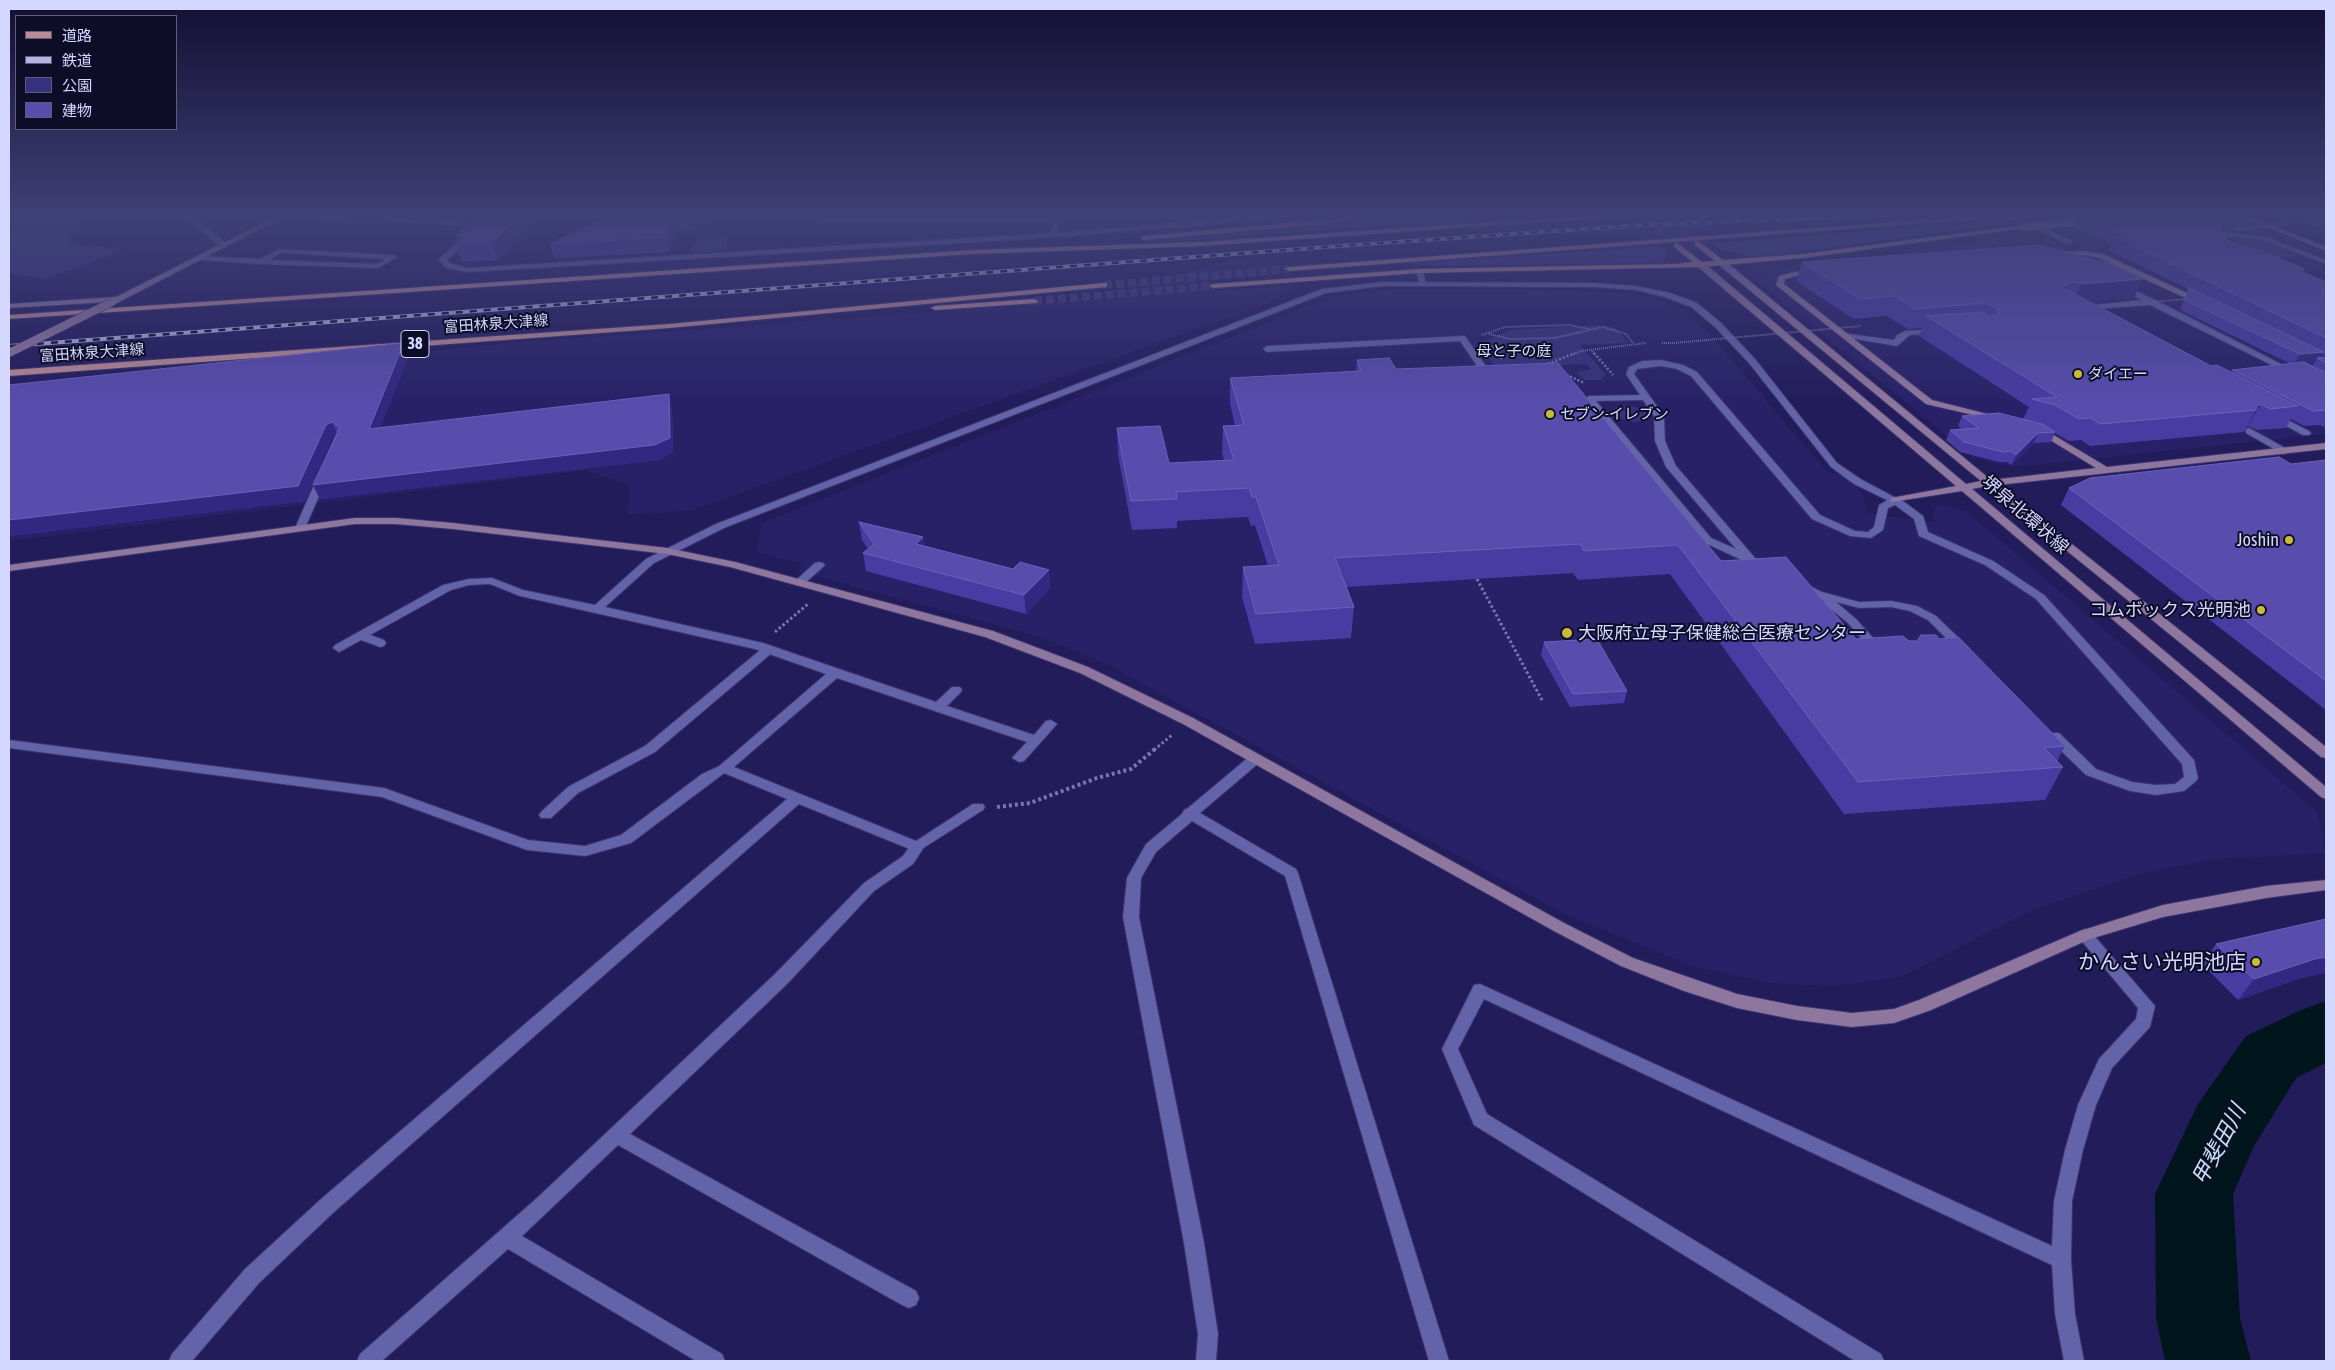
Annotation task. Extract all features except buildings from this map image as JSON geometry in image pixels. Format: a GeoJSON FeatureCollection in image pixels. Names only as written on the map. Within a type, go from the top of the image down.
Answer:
{"type":"FeatureCollection","features":[{"type":"Feature","properties":{"kind":"main road"},"geometry":{"type":"LineString","coordinates":[[9,317],[588,278]]}},
{"type":"Feature","properties":{"kind":"main road"},"geometry":{"type":"LineString","coordinates":[[1213,286],[1324,278]]}},
{"type":"Feature","properties":{"kind":"main road","name":"富田林泉大津線"},"geometry":{"type":"LineString","coordinates":[[9,373],[669,326],[1104,286]]}},
{"type":"Feature","properties":{"kind":"main road"},"geometry":{"type":"LineString","coordinates":[[669,326],[1034,301]]}},
{"type":"Feature","properties":{"kind":"street"},"geometry":{"type":"LineString","coordinates":[[9,353],[158,278]]}},
{"type":"Feature","properties":{"kind":"street"},"geometry":{"type":"LineString","coordinates":[[1421,278],[1423,283]]}},
{"type":"Feature","properties":{"kind":"street","name":"堺泉北環状線"},"geometry":{"type":"LineString","coordinates":[[1716,278],[1965,486],[2326,794]]}},
{"type":"Feature","properties":{"kind":"street","name":"堺泉北環状線"},"geometry":{"type":"LineString","coordinates":[[1740,278],[1989,483],[2326,754]]}},
{"type":"Feature","properties":{"kind":"street"},"geometry":{"type":"LineString","coordinates":[[1782,278],[1780,285],[1929,402],[2004,421]]}},
{"type":"Feature","properties":{"kind":"street"},"geometry":{"type":"LineString","coordinates":[[2149,278],[2211,306]]}},
{"type":"Feature","properties":{"kind":"street"},"geometry":{"type":"LineString","coordinates":[[2109,281],[2298,372],[2271,372]]}},
{"type":"Feature","properties":{"kind":"street"},"geometry":{"type":"LineString","coordinates":[[597,609],[640,569],[667,551],[720,526],[1309,296],[1344,287],[1423,283],[1594,285],[1636,288],[1667,295],[1694,305],[1718,325],[1752,361],[1834,465],[1858,482],[1895,500],[1918,518],[1922,534],[1989,563],[2040,597],[2189,763],[2191,778],[2179,788],[2156,790],[2130,786],[2091,772],[2043,725]]}},
{"type":"Feature","properties":{"kind":"street"},"geometry":{"type":"LineString","coordinates":[[9,306],[114,300]]}},
{"type":"Feature","properties":{"kind":"street"},"geometry":{"type":"LineString","coordinates":[[2089,318],[2071,309],[2152,302]]}},
{"type":"Feature","properties":{"kind":"street"},"geometry":{"type":"LineString","coordinates":[[1844,335],[1897,343],[1900,337],[1908,333],[1948,330]]}},
{"type":"Feature","properties":{"kind":"street"},"geometry":{"type":"LineString","coordinates":[[1267,349],[1462,338],[1493,384],[1502,383]]}},
{"type":"Feature","properties":{"kind":"street"},"geometry":{"type":"LineString","coordinates":[[1750,559],[1671,467],[1664,456],[1660,441],[1659,416],[1630,374],[1633,367],[1642,364],[1661,363],[1680,367],[1694,374],[1816,517],[1854,534],[1871,535],[1879,528],[1883,507],[1895,500],[1965,486],[2326,446]]}},
{"type":"Feature","properties":{"kind":"street"},"geometry":{"type":"LineString","coordinates":[[1586,393],[1646,397]]}},
{"type":"Feature","properties":{"kind":"street"},"geometry":{"type":"LineString","coordinates":[[1586,393],[1707,540],[1775,572]]}},
{"type":"Feature","properties":{"kind":"street"},"geometry":{"type":"LineString","coordinates":[[2267,412],[2306,433]]}},
{"type":"Feature","properties":{"kind":"street"},"geometry":{"type":"LineString","coordinates":[[2032,428],[2041,430],[2107,471]]}},
{"type":"Feature","properties":{"kind":"street"},"geometry":{"type":"LineString","coordinates":[[2249,431],[2284,451]]}},
{"type":"Feature","properties":{"kind":"street"},"geometry":{"type":"LineString","coordinates":[[300,528],[328,465]]}},
{"type":"Feature","properties":{"kind":"street"},"geometry":{"type":"LineString","coordinates":[[9,568],[355,521],[396,522],[667,551],[731,564],[988,634],[1084,670],[1188,721],[1559,927],[1627,962],[1690,986],[1745,1003],[1797,1013],[1852,1020],[1894,1016],[1925,1005],[2085,935],[2163,911],[2266,892],[2326,884]]}},
{"type":"Feature","properties":{"kind":"street"},"geometry":{"type":"LineString","coordinates":[[800,582],[819,565]]}},
{"type":"Feature","properties":{"kind":"street"},"geometry":{"type":"LineString","coordinates":[[1792,581],[1818,594],[1860,605],[1891,604],[1913,608],[1932,618],[1973,658]]}},
{"type":"Feature","properties":{"kind":"street"},"geometry":{"type":"LineString","coordinates":[[340,648],[447,587],[469,582],[492,582],[520,593],[764,647],[835,673],[1036,740]]}},
{"type":"Feature","properties":{"kind":"street"},"geometry":{"type":"LineString","coordinates":[[1818,594],[1852,621],[1876,648],[1888,657]]}},
{"type":"Feature","properties":{"kind":"street"},"geometry":{"type":"LineString","coordinates":[[1852,621],[1860,605]]}},
{"type":"Feature","properties":{"kind":"street"},"geometry":{"type":"LineString","coordinates":[[362,636],[380,643]]}},
{"type":"Feature","properties":{"kind":"street"},"geometry":{"type":"LineString","coordinates":[[546,815],[573,790],[650,749],[764,647]]}},
{"type":"Feature","properties":{"kind":"street"},"geometry":{"type":"LineString","coordinates":[[9,744],[384,793],[527,845],[585,851],[626,839],[707,777],[724,768],[835,673]]}},
{"type":"Feature","properties":{"kind":"street"},"geometry":{"type":"LineString","coordinates":[[939,707],[956,690]]}},
{"type":"Feature","properties":{"kind":"street"},"geometry":{"type":"LineString","coordinates":[[1019,758],[1051,724]]}},
{"type":"Feature","properties":{"kind":"street"},"geometry":{"type":"LineString","coordinates":[[1206,1361],[1208,1334],[1194,1243],[1131,917],[1134,878],[1151,848],[1256,759]]}},
{"type":"Feature","properties":{"kind":"street"},"geometry":{"type":"LineString","coordinates":[[724,768],[917,847]]}},
{"type":"Feature","properties":{"kind":"street"},"geometry":{"type":"LineString","coordinates":[[179,1361],[252,1276],[328,1206],[797,798]]}},
{"type":"Feature","properties":{"kind":"street"},"geometry":{"type":"LineString","coordinates":[[367,1361],[506,1238],[616,1135],[780,979],[868,887],[908,860],[917,847],[978,807]]}},
{"type":"Feature","properties":{"kind":"street"},"geometry":{"type":"LineString","coordinates":[[1189,814],[1291,873],[1439,1361]]}},
{"type":"Feature","properties":{"kind":"street"},"geometry":{"type":"LineString","coordinates":[[2074,1361],[2065,1314],[2061,1260],[2063,1201],[2074,1150],[2087,1104],[2105,1064],[2144,1022],[2147,1006],[2085,935]]}},
{"type":"Feature","properties":{"kind":"street"},"geometry":{"type":"LineString","coordinates":[[1874,1361],[1480,1120],[1450,1048],[1480,990],[2061,1260]]}},
{"type":"Feature","properties":{"kind":"street"},"geometry":{"type":"LineString","coordinates":[[616,1135],[909,1298]]}},
{"type":"Feature","properties":{"kind":"street"},"geometry":{"type":"LineString","coordinates":[[506,1238],[715,1361]]}},
{"type":"Feature","properties":{"kind":"path"},"geometry":{"type":"LineString","coordinates":[[2152,302],[2190,299]]}},
{"type":"Feature","properties":{"kind":"path"},"geometry":{"type":"LineString","coordinates":[[1462,338],[1489,334],[1505,327],[1569,325],[1590,329]]}},
{"type":"Feature","properties":{"kind":"path"},"geometry":{"type":"LineString","coordinates":[[1657,343],[1861,326]]}},
{"type":"Feature","properties":{"kind":"path"},"geometry":{"type":"LineString","coordinates":[[1489,334],[1510,339],[1554,338],[1602,327],[1612,328],[1626,334],[1633,344]]}},
{"type":"Feature","properties":{"kind":"path"},"geometry":{"type":"LineString","coordinates":[[1547,365],[1581,351],[1649,343]]}},
{"type":"Feature","properties":{"kind":"path"},"geometry":{"type":"LineString","coordinates":[[1592,351],[1614,378]]}},
{"type":"Feature","properties":{"kind":"path"},"geometry":{"type":"LineString","coordinates":[[1561,372],[1583,381],[1586,393]]}},
{"type":"Feature","properties":{"kind":"path"},"geometry":{"type":"LineString","coordinates":[[1477,579],[1543,702]]}},
{"type":"Feature","properties":{"kind":"path"},"geometry":{"type":"LineString","coordinates":[[764,647],[813,600]]}},
{"type":"Feature","properties":{"kind":"path"},"geometry":{"type":"LineString","coordinates":[[978,807],[1030,804],[1097,778],[1130,769],[1172,734]]}},
{"type":"Feature","properties":{"kind":"shaded area"},"geometry":{"type":"Polygon","coordinates":[[[1160,278],[1246,278],[1211,281],[1216,291],[1298,284],[1271,302],[693,510],[627,515],[630,486],[586,470],[9,541],[9,396],[499,344],[1064,302],[1160,278]]]}},
{"type":"Feature","properties":{"kind":"shaded area"},"geometry":{"type":"Polygon","coordinates":[[[2326,278],[2326,434],[2013,467],[1973,457],[1755,279],[2326,278]]]}},
{"type":"Feature","properties":{"kind":"shaded area","name":"大阪府立母子保健総合医療センター"},"geometry":{"type":"Polygon","coordinates":[[[1393,289],[1526,289],[1635,294],[1662,301],[1684,311],[1711,335],[1827,472],[1841,475],[1862,492],[1866,513],[1938,523],[1932,514],[1936,506],[1949,506],[1966,511],[2318,813],[2325,853],[2216,859],[2144,873],[2035,909],[1900,977],[1835,986],[1770,983],[1692,966],[1565,914],[1105,663],[1051,641],[1001,626],[797,571],[803,564],[757,552],[762,523],[1335,296],[1393,289]]]}},
{"type":"Feature","properties":{"kind":"green space","name":"母と子の庭"},"geometry":{"type":"Polygon","coordinates":[[[1603,325],[1616,328],[1628,343],[1580,345],[1606,375],[1600,380],[1585,380],[1577,374],[1579,371],[1591,369],[1586,364],[1538,366],[1502,377],[1479,344],[1510,330],[1603,325]]]}},
{"type":"Feature","properties":{"kind":"green space"},"geometry":{"type":"Polygon","coordinates":[[[1626,405],[1644,409],[1650,416],[1646,421],[1634,422],[1621,419],[1613,414],[1612,411],[1616,407],[1626,405]]]}},
{"type":"Feature","properties":{"kind":"waterway","name":"甲斐田川"},"geometry":{"type":"LineString","coordinates":[[2208,1361],[2198,1318],[2194,1194],[2225,1127],[2271,1057],[2326,1030]]}},
{"type":"Feature","properties":{"kind":"tunnel"},"geometry":{"type":"LineString","coordinates":[[1104,285],[1186,278]]}},
{"type":"Feature","properties":{"kind":"tunnel"},"geometry":{"type":"LineString","coordinates":[[1034,301],[1213,286]]}},
{"type":"Feature","properties":{"kind":"railway"},"geometry":{"type":"LineString","coordinates":[[9,346],[915,278]]}},
{"type":"Feature","properties":{"kind":"place","name":"ダイエー"},"geometry":{"type":"Point","coordinates":[2078,374]}},
{"type":"Feature","properties":{"kind":"place","name":"セブン-イレブン"},"geometry":{"type":"Point","coordinates":[1550,414]}},
{"type":"Feature","properties":{"kind":"place","name":"Joshin"},"geometry":{"type":"Point","coordinates":[2289,540]}},
{"type":"Feature","properties":{"kind":"place","name":"コムボックス光明池"},"geometry":{"type":"Point","coordinates":[2261,610]}},
{"type":"Feature","properties":{"kind":"place","name":"大阪府立母子保健総合医療センター"},"geometry":{"type":"Point","coordinates":[1567,633]}},
{"type":"Feature","properties":{"kind":"place","name":"かんさい光明池店"},"geometry":{"type":"Point","coordinates":[2256,962]}}]}
